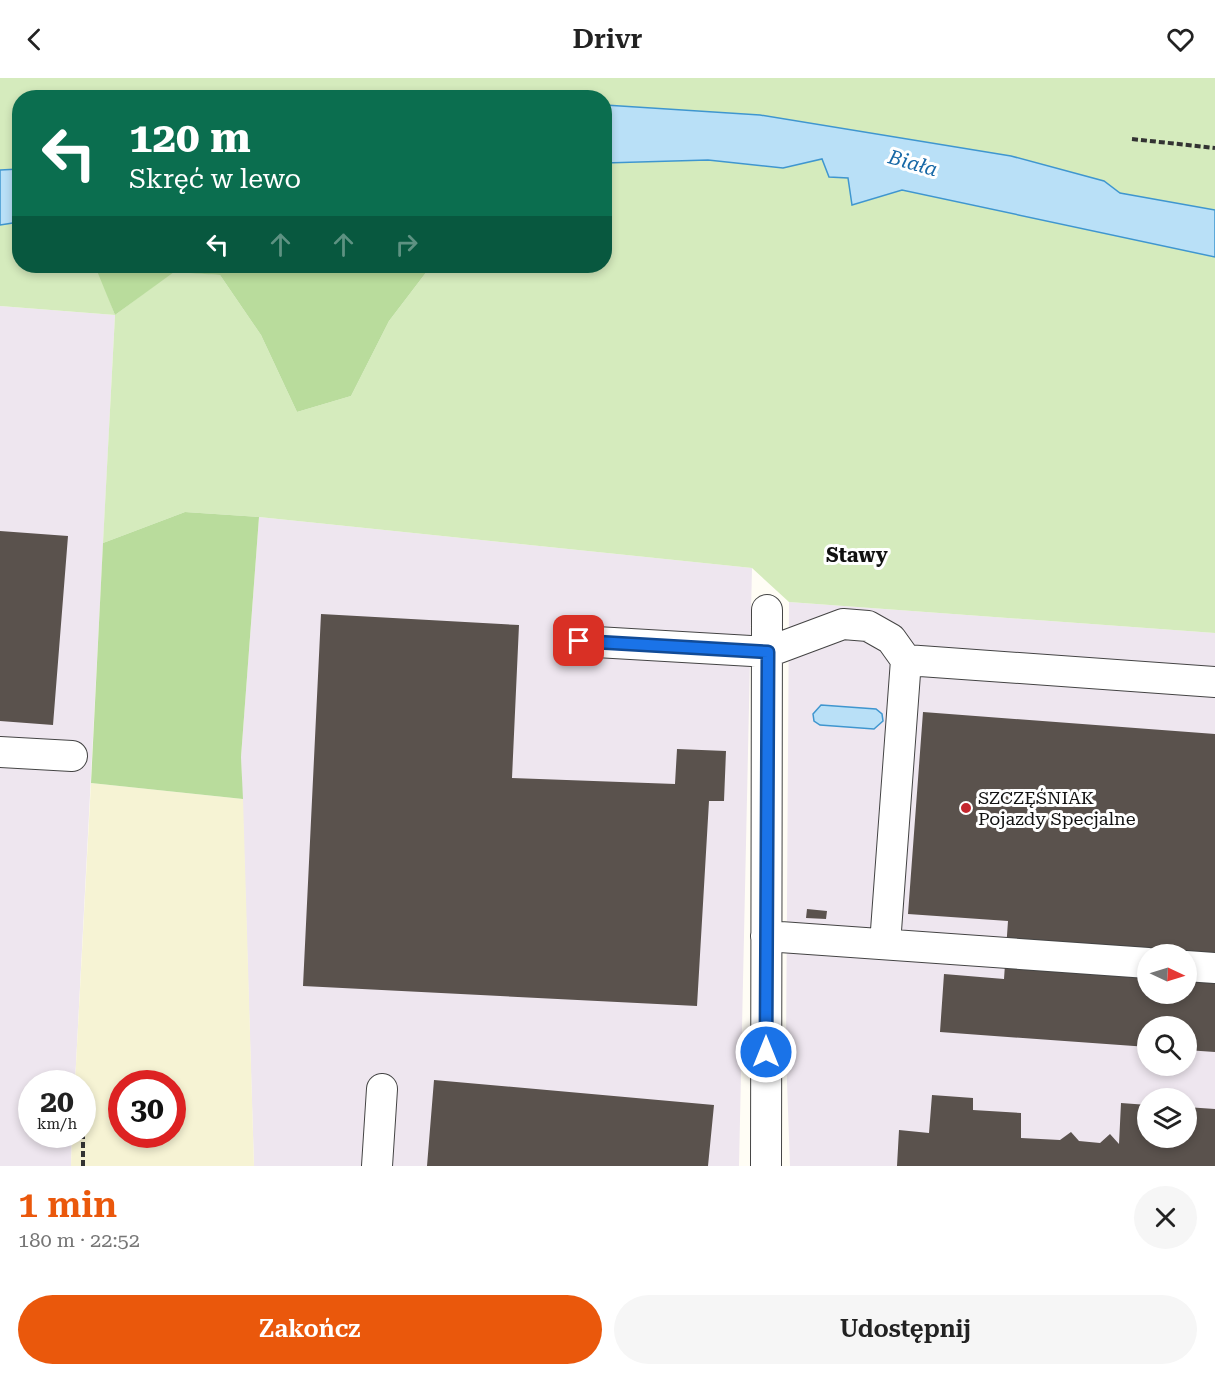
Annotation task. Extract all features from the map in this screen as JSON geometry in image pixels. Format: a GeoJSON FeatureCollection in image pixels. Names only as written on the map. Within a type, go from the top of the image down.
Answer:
{"type":"FeatureCollection","features":[{"type":"Feature","properties":{"kind":"street"},"geometry":{"type":"LineString","coordinates":[[766,1166],[768,610]]}},
{"type":"Feature","properties":{"kind":"street"},"geometry":{"type":"LineString","coordinates":[[579,641],[768,652],[843,624],[868,626],[891,639],[906,660],[885,944]]}},
{"type":"Feature","properties":{"kind":"street"},"geometry":{"type":"LineString","coordinates":[[906,660],[1215,682]]}},
{"type":"Feature","properties":{"kind":"street"},"geometry":{"type":"LineString","coordinates":[[0,752],[72,756]]}},
{"type":"Feature","properties":{"kind":"street"},"geometry":{"type":"LineString","coordinates":[[766,936],[1137,962]]}},
{"type":"Feature","properties":{"kind":"street"},"geometry":{"type":"LineString","coordinates":[[1197,967],[1215,968]]}},
{"type":"Feature","properties":{"kind":"street"},"geometry":{"type":"LineString","coordinates":[[377,1166],[382,1089]]}},
{"type":"Feature","properties":{"kind":"path"},"geometry":{"type":"LineString","coordinates":[[1132,139],[1215,148]]}},
{"type":"Feature","properties":{"kind":"path"},"geometry":{"type":"LineString","coordinates":[[83,1148],[83,1166]]}},
{"type":"Feature","properties":{"kind":"shaded area"},"geometry":{"type":"Polygon","coordinates":[[[0,306],[115,315],[76,1070],[18,1070],[18,1148],[72,1148],[71,1166],[0,1166],[0,306]]]}},
{"type":"Feature","properties":{"kind":"shaded area"},"geometry":{"type":"Polygon","coordinates":[[[259,517],[752,568],[739,1166],[254,1166],[241,757],[259,517]]]}},
{"type":"Feature","properties":{"kind":"shaded area","name":"SZCZĘŚNIAK Pojazdy Specjalne"},"geometry":{"type":"Polygon","coordinates":[[[789,602],[1215,633],[1215,1166],[790,1166],[786,1054],[789,602]]]}},
{"type":"Feature","properties":{"kind":"shaded area"},"geometry":{"type":"Polygon","coordinates":[[[91,783],[243,799],[254,1166],[71,1166],[72,1148],[96,1148],[96,1070],[76,1070],[91,783]]]}},
{"type":"Feature","properties":{"kind":"green space"},"geometry":{"type":"Polygon","coordinates":[[[0,78],[1215,78],[1215,210],[1120,193],[1104,181],[1011,156],[760,115],[612,105],[612,90],[12,90],[12,169],[0,170],[0,78]]]}},
{"type":"Feature","properties":{"kind":"green space"},"geometry":{"type":"Polygon","coordinates":[[[822,159],[848,177],[853,205],[902,190],[1215,257],[1215,633],[789,602],[752,568],[259,517],[185,512],[103,543],[115,315],[171,273],[220,275],[261,335],[297,412],[351,396],[389,321],[426,273],[612,273],[612,163],[708,160],[783,168],[822,159]]]}},
{"type":"Feature","properties":{"kind":"green space"},"geometry":{"type":"Polygon","coordinates":[[[12,223],[12,273],[99,273],[115,315],[0,306],[0,225],[12,223]]]}},
{"type":"Feature","properties":{"kind":"green space"},"geometry":{"type":"Polygon","coordinates":[[[98,273],[173,273],[115,315],[98,273]]]}},
{"type":"Feature","properties":{"kind":"green space"},"geometry":{"type":"Polygon","coordinates":[[[189,273],[426,273],[389,321],[351,396],[297,412],[261,335],[220,275],[189,273]]]}},
{"type":"Feature","properties":{"kind":"green space"},"geometry":{"type":"Polygon","coordinates":[[[185,512],[259,517],[241,757],[243,799],[91,783],[103,543],[185,512]]]}},
{"type":"Feature","properties":{"kind":"water","name":"Biała"},"geometry":{"type":"Polygon","coordinates":[[[612,105],[760,115],[1011,156],[1104,181],[1120,193],[1215,210],[1215,257],[902,190],[852,205],[848,178],[829,177],[822,159],[783,168],[708,160],[612,163],[612,105]]]}},
{"type":"Feature","properties":{"kind":"water"},"geometry":{"type":"Polygon","coordinates":[[[12,169],[12,223],[0,225],[0,170],[12,169]]]}},
{"type":"Feature","properties":{"kind":"water"},"geometry":{"type":"Polygon","coordinates":[[[821,705],[876,709],[882,714],[883,721],[874,729],[820,725],[814,721],[813,714],[821,705]]]}},
{"type":"Feature","properties":{"kind":"building"},"geometry":{"type":"Polygon","coordinates":[[[0,531],[68,536],[53,725],[0,721],[0,531]]]}},
{"type":"Feature","properties":{"kind":"building"},"geometry":{"type":"Polygon","coordinates":[[[321,614],[519,625],[512,778],[675,784],[677,749],[726,751],[724,801],[709,801],[697,1006],[303,986],[321,614]]]}},
{"type":"Feature","properties":{"kind":"building"},"geometry":{"type":"Polygon","coordinates":[[[923,712],[1215,734],[1215,1052],[1197,1051],[1197,1016],[1137,1016],[1137,1046],[940,1032],[944,974],[1004,979],[1008,921],[908,914],[923,712]]]}},
{"type":"Feature","properties":{"kind":"building"},"geometry":{"type":"Polygon","coordinates":[[[807,909],[827,911],[826,919],[806,918],[807,909]]]}},
{"type":"Feature","properties":{"kind":"building"},"geometry":{"type":"Polygon","coordinates":[[[434,1080],[714,1105],[708,1166],[427,1166],[434,1080]]]}},
{"type":"Feature","properties":{"kind":"building"},"geometry":{"type":"Polygon","coordinates":[[[932,1095],[973,1098],[973,1110],[1021,1113],[1021,1138],[1060,1140],[1071,1132],[1079,1141],[1100,1143],[1110,1134],[1119,1144],[1121,1103],[1137,1104],[1137,1148],[1197,1148],[1197,1108],[1215,1109],[1215,1166],[897,1166],[899,1130],[929,1133],[932,1095]]]}},
{"type":"Feature","properties":{"kind":"place","name":"SZCZĘŚNIAK Pojazdy Specjalne"},"geometry":{"type":"Point","coordinates":[966,808]}},
{"type":"Feature","properties":{"kind":"district","name":"Stawy"},"geometry":{"type":"Point","coordinates":[857,555]}},
{"type":"Feature","properties":{"kind":"route"},"geometry":{"type":"LineString","coordinates":[[579,641],[768,652],[766,1052]]}}]}
